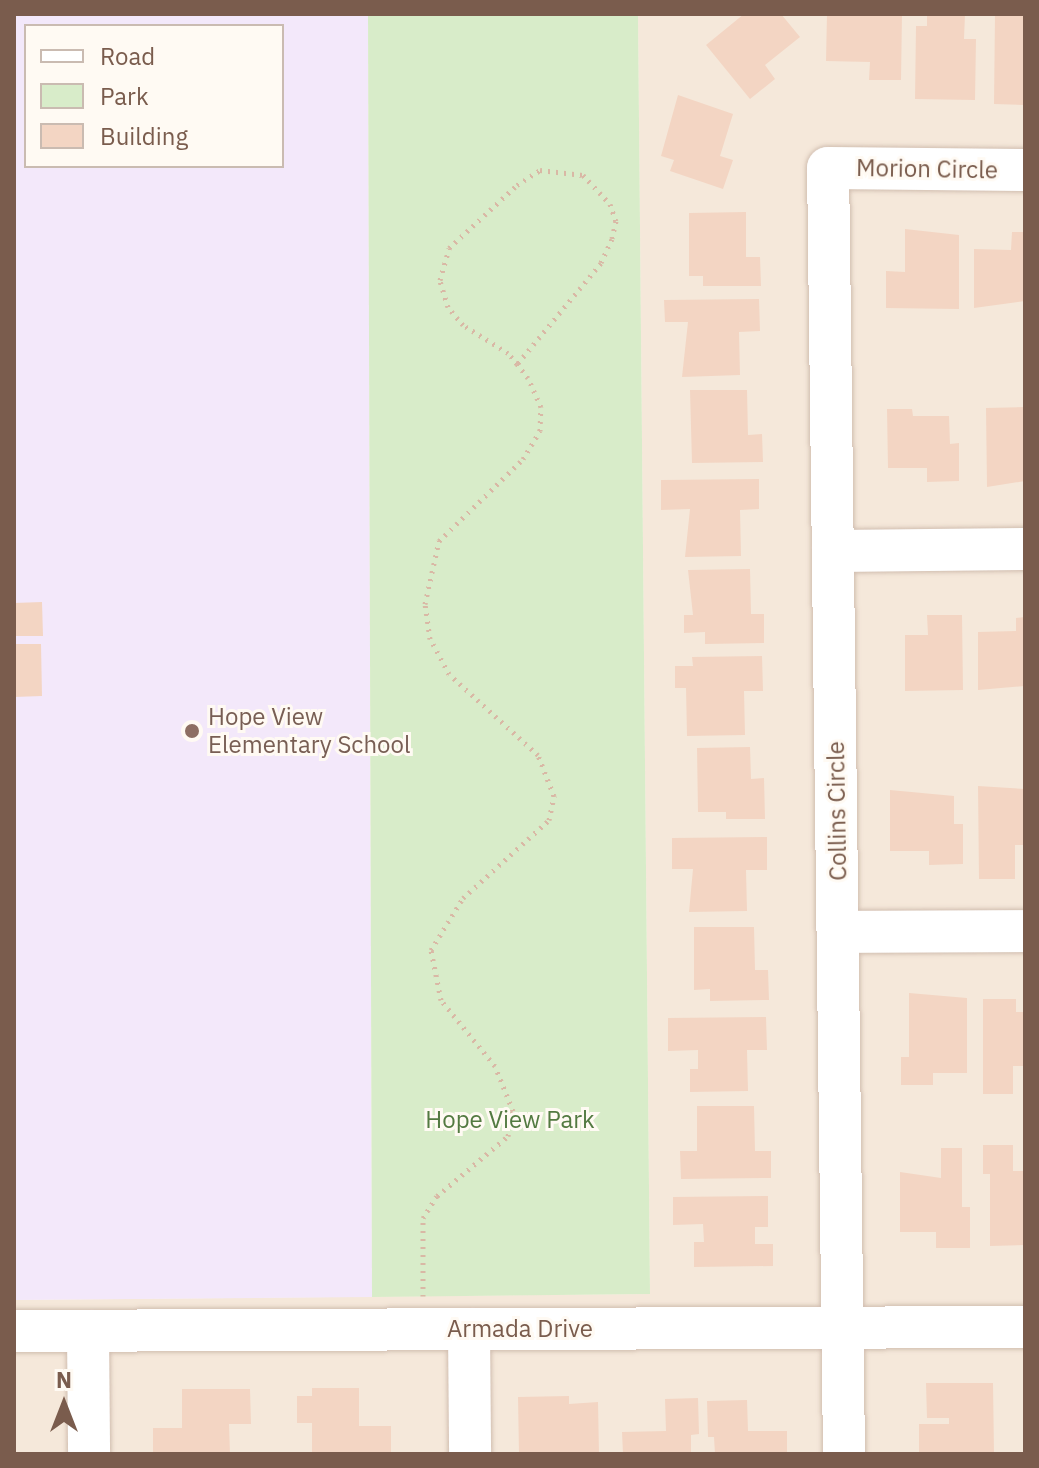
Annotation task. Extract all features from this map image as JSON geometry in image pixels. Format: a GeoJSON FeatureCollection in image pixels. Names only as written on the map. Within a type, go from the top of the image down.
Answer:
{"type":"FeatureCollection","features":[{"type":"Feature","properties":{"kind":"street","name":"Morion Circle"},"geometry":{"type":"LineString","coordinates":[[828,168],[1025,170]]}},
{"type":"Feature","properties":{"kind":"street","name":"Collins Circle"},"geometry":{"type":"LineString","coordinates":[[828,168],[844,1454]]}},
{"type":"Feature","properties":{"kind":"street"},"geometry":{"type":"LineString","coordinates":[[833,551],[1025,549]]}},
{"type":"Feature","properties":{"kind":"street"},"geometry":{"type":"LineString","coordinates":[[839,932],[1025,931]]}},
{"type":"Feature","properties":{"kind":"street","name":"Armada Drive"},"geometry":{"type":"LineString","coordinates":[[14,1331],[1025,1327]]}},
{"type":"Feature","properties":{"kind":"street"},"geometry":{"type":"LineString","coordinates":[[469,1329],[470,1454]]}},
{"type":"Feature","properties":{"kind":"street"},"geometry":{"type":"LineString","coordinates":[[88,1331],[89,1454]]}},
{"type":"Feature","properties":{"kind":"path"},"geometry":{"type":"LineString","coordinates":[[422,1329],[423,1218],[437,1196],[508,1136],[513,1111],[495,1066],[441,1000],[431,950],[463,898],[549,820],[554,796],[538,755],[449,674],[430,639],[425,604],[439,541],[523,459],[540,431],[541,407],[517,364],[463,325],[448,307],[440,280],[449,248],[540,170],[583,175],[610,204],[616,221],[612,239],[601,263],[517,364]]}},
{"type":"Feature","properties":{"kind":"shaded area","name":"Hope View Elementary School"},"geometry":{"type":"Polygon","coordinates":[[[14,14],[368,14],[372,1297],[14,1300],[14,14]]]}},
{"type":"Feature","properties":{"kind":"shaded area"},"geometry":{"type":"Polygon","coordinates":[[[638,14],[1025,14],[1025,1454],[14,1454],[14,1300],[650,1294],[638,14]]]}},
{"type":"Feature","properties":{"kind":"green space","name":"Hope View Park"},"geometry":{"type":"Polygon","coordinates":[[[368,14],[638,14],[650,1294],[372,1297],[368,14]]]}},
{"type":"Feature","properties":{"kind":"building"},"geometry":{"type":"Polygon","coordinates":[[[744,14],[781,14],[800,37],[765,65],[775,79],[750,99],[706,45],[744,14]]]}},
{"type":"Feature","properties":{"kind":"building"},"geometry":{"type":"Polygon","coordinates":[[[827,14],[902,14],[901,80],[869,80],[870,62],[826,61],[827,14]]]}},
{"type":"Feature","properties":{"kind":"building"},"geometry":{"type":"Polygon","coordinates":[[[927,14],[965,14],[964,39],[976,39],[975,100],[915,99],[916,26],[927,26],[927,14]]]}},
{"type":"Feature","properties":{"kind":"building"},"geometry":{"type":"Polygon","coordinates":[[[995,14],[1025,14],[1024,105],[994,104],[995,14]]]}},
{"type":"Feature","properties":{"kind":"building"},"geometry":{"type":"Polygon","coordinates":[[[678,95],[733,114],[720,156],[733,160],[723,189],[670,171],[674,160],[661,156],[678,95]]]}},
{"type":"Feature","properties":{"kind":"building"},"geometry":{"type":"Polygon","coordinates":[[[746,212],[746,257],[760,257],[761,286],[703,286],[703,276],[689,276],[689,213],[746,212]]]}},
{"type":"Feature","properties":{"kind":"building"},"geometry":{"type":"Polygon","coordinates":[[[905,229],[959,235],[959,309],[886,308],[886,271],[905,272],[905,229]]]}},
{"type":"Feature","properties":{"kind":"building"},"geometry":{"type":"Polygon","coordinates":[[[1012,232],[1025,232],[1025,301],[974,308],[974,249],[1011,250],[1012,232]]]}},
{"type":"Feature","properties":{"kind":"building"},"geometry":{"type":"Polygon","coordinates":[[[759,299],[760,331],[739,332],[740,375],[682,377],[688,322],[665,322],[664,300],[759,299]]]}},
{"type":"Feature","properties":{"kind":"building"},"geometry":{"type":"Polygon","coordinates":[[[690,390],[747,390],[748,435],[762,434],[763,462],[692,463],[690,390]]]}},
{"type":"Feature","properties":{"kind":"building"},"geometry":{"type":"Polygon","coordinates":[[[1025,407],[1025,481],[987,487],[986,408],[1025,407]]]}},
{"type":"Feature","properties":{"kind":"building"},"geometry":{"type":"Polygon","coordinates":[[[887,409],[912,409],[913,416],[949,416],[950,444],[959,443],[959,481],[927,482],[927,468],[888,468],[887,409]]]}},
{"type":"Feature","properties":{"kind":"building"},"geometry":{"type":"Polygon","coordinates":[[[759,479],[759,509],[740,510],[741,556],[685,557],[690,509],[661,510],[661,480],[759,479]]]}},
{"type":"Feature","properties":{"kind":"building"},"geometry":{"type":"Polygon","coordinates":[[[750,569],[751,614],[764,614],[764,643],[705,644],[705,632],[684,633],[684,615],[693,615],[688,570],[750,569]]]}},
{"type":"Feature","properties":{"kind":"building"},"geometry":{"type":"Polygon","coordinates":[[[42,602],[43,636],[14,636],[14,603],[42,602]]]}},
{"type":"Feature","properties":{"kind":"building"},"geometry":{"type":"Polygon","coordinates":[[[927,615],[962,615],[963,690],[905,691],[905,635],[928,635],[927,615]]]}},
{"type":"Feature","properties":{"kind":"building"},"geometry":{"type":"Polygon","coordinates":[[[1025,617],[1025,686],[978,690],[978,632],[1016,631],[1016,618],[1025,617]]]}},
{"type":"Feature","properties":{"kind":"building"},"geometry":{"type":"Polygon","coordinates":[[[14,644],[41,644],[42,696],[14,697],[14,644]]]}},
{"type":"Feature","properties":{"kind":"building"},"geometry":{"type":"Polygon","coordinates":[[[762,656],[763,691],[744,691],[745,735],[687,736],[686,688],[675,688],[675,666],[693,666],[692,657],[762,656]]]}},
{"type":"Feature","properties":{"kind":"building"},"geometry":{"type":"Polygon","coordinates":[[[750,747],[751,779],[764,778],[765,819],[726,819],[726,812],[698,812],[697,748],[750,747]]]}},
{"type":"Feature","properties":{"kind":"building"},"geometry":{"type":"Polygon","coordinates":[[[978,786],[1025,789],[1025,845],[1015,845],[1015,879],[979,879],[978,786]]]}},
{"type":"Feature","properties":{"kind":"building"},"geometry":{"type":"Polygon","coordinates":[[[890,790],[954,796],[954,824],[963,824],[963,864],[929,865],[929,851],[890,851],[890,790]]]}},
{"type":"Feature","properties":{"kind":"building"},"geometry":{"type":"Polygon","coordinates":[[[767,837],[767,870],[746,870],[747,911],[689,912],[693,869],[672,869],[672,838],[767,837]]]}},
{"type":"Feature","properties":{"kind":"building"},"geometry":{"type":"Polygon","coordinates":[[[694,927],[754,927],[755,970],[768,970],[769,1000],[710,1001],[710,989],[694,990],[694,927]]]}},
{"type":"Feature","properties":{"kind":"building"},"geometry":{"type":"Polygon","coordinates":[[[909,993],[967,998],[967,1073],[933,1073],[933,1085],[901,1085],[901,1057],[909,1057],[909,993]]]}},
{"type":"Feature","properties":{"kind":"building"},"geometry":{"type":"Polygon","coordinates":[[[983,999],[1016,999],[1016,1012],[1025,1012],[1025,1066],[1013,1066],[1013,1094],[983,1094],[983,999]]]}},
{"type":"Feature","properties":{"kind":"building"},"geometry":{"type":"Polygon","coordinates":[[[766,1017],[767,1050],[747,1050],[748,1091],[690,1092],[690,1069],[698,1069],[698,1050],[668,1051],[668,1018],[766,1017]]]}},
{"type":"Feature","properties":{"kind":"building"},"geometry":{"type":"Polygon","coordinates":[[[697,1106],[754,1106],[755,1151],[771,1151],[771,1178],[681,1179],[680,1151],[697,1151],[697,1106]]]}},
{"type":"Feature","properties":{"kind":"building"},"geometry":{"type":"Polygon","coordinates":[[[983,1145],[1013,1145],[1013,1171],[1025,1171],[1025,1245],[990,1246],[990,1174],[983,1174],[983,1145]]]}},
{"type":"Feature","properties":{"kind":"building"},"geometry":{"type":"Polygon","coordinates":[[[941,1148],[962,1148],[962,1207],[970,1207],[970,1248],[936,1248],[936,1232],[900,1232],[900,1172],[941,1178],[941,1148]]]}},
{"type":"Feature","properties":{"kind":"building"},"geometry":{"type":"Polygon","coordinates":[[[768,1196],[768,1227],[755,1227],[755,1244],[773,1244],[773,1266],[694,1267],[694,1242],[704,1242],[703,1224],[673,1225],[673,1197],[768,1196]]]}},
{"type":"Feature","properties":{"kind":"building"},"geometry":{"type":"Polygon","coordinates":[[[926,1383],[993,1383],[994,1454],[919,1454],[919,1424],[949,1424],[949,1418],[927,1418],[926,1383]]]}},
{"type":"Feature","properties":{"kind":"building"},"geometry":{"type":"Polygon","coordinates":[[[312,1388],[359,1388],[359,1426],[391,1426],[391,1454],[312,1454],[312,1423],[297,1423],[297,1396],[312,1396],[312,1388]]]}},
{"type":"Feature","properties":{"kind":"building"},"geometry":{"type":"Polygon","coordinates":[[[182,1389],[250,1389],[251,1424],[229,1424],[230,1454],[153,1454],[153,1428],[182,1428],[182,1389]]]}},
{"type":"Feature","properties":{"kind":"building"},"geometry":{"type":"Polygon","coordinates":[[[569,1396],[569,1404],[598,1402],[599,1454],[519,1454],[518,1397],[569,1396]]]}},
{"type":"Feature","properties":{"kind":"building"},"geometry":{"type":"Polygon","coordinates":[[[698,1398],[699,1434],[691,1435],[691,1454],[623,1454],[622,1432],[666,1431],[665,1399],[698,1398]]]}},
{"type":"Feature","properties":{"kind":"building"},"geometry":{"type":"Polygon","coordinates":[[[747,1400],[748,1431],[787,1431],[787,1454],[715,1454],[714,1437],[708,1437],[707,1401],[747,1400]]]}},
{"type":"Feature","properties":{"kind":"place","name":"Hope View Elementary School"},"geometry":{"type":"Point","coordinates":[192,731]}}]}
